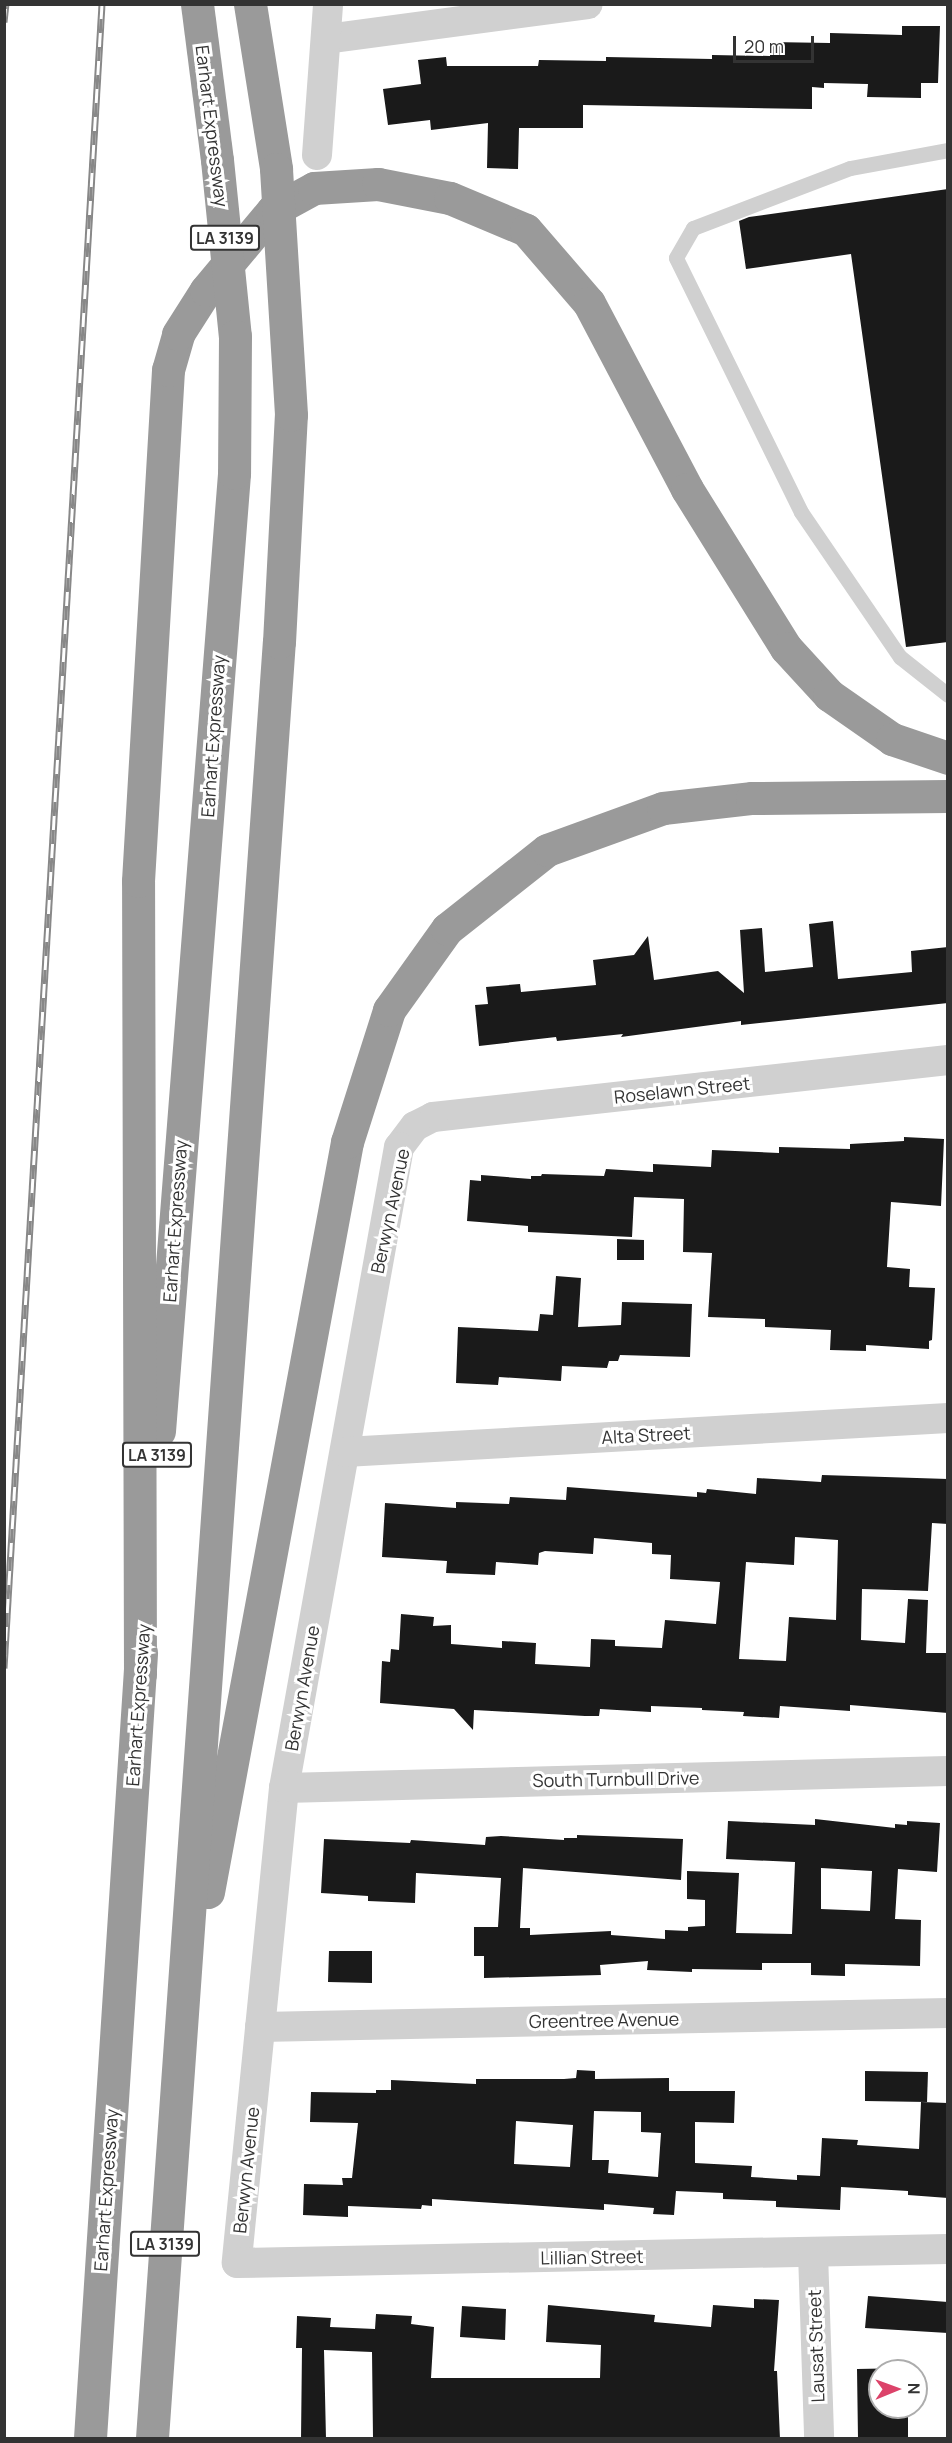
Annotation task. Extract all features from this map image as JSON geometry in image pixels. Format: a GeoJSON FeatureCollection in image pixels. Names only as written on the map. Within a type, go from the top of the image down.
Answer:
{"type":"FeatureCollection","features":[{"type":"Feature","properties":{"kind":"highway","name":"Earhart Expressway"},"geometry":{"type":"LineString","coordinates":[[90,2439],[140,1674],[234,473],[235,336],[218,160],[197,4]]}},
{"type":"Feature","properties":{"kind":"highway","name":"LA 3139"},"geometry":{"type":"LineString","coordinates":[[152,2439],[279,642],[291,416],[276,169],[250,4]]}},
{"type":"Feature","properties":{"kind":"highway"},"geometry":{"type":"LineString","coordinates":[[140,1674],[138,880],[168,370],[178,334],[206,290],[272,211],[314,188],[378,184],[450,198],[526,230],[589,303],[687,489],[786,648],[829,695],[892,739],[948,758]]}},
{"type":"Feature","properties":{"kind":"highway"},"geometry":{"type":"LineString","coordinates":[[178,2050],[347,1142],[389,1010],[447,929],[547,850],[663,808],[752,798],[948,796]]}},
{"type":"Feature","properties":{"kind":"street"},"geometry":{"type":"LineString","coordinates":[[317,155],[328,4]]}},
{"type":"Feature","properties":{"kind":"street"},"geometry":{"type":"LineString","coordinates":[[326,39],[588,4]]}},
{"type":"Feature","properties":{"kind":"street","name":"Roselawn Street"},"geometry":{"type":"LineString","coordinates":[[418,1126],[433,1117],[948,1060]]}},
{"type":"Feature","properties":{"kind":"street","name":"Berwyn Avenue"},"geometry":{"type":"LineString","coordinates":[[237,2263],[284,1788],[399,1147],[418,1126]]}},
{"type":"Feature","properties":{"kind":"street","name":"Alta Street"},"geometry":{"type":"LineString","coordinates":[[345,1452],[948,1418]]}},
{"type":"Feature","properties":{"kind":"street","name":"South Turnbull Drive"},"geometry":{"type":"LineString","coordinates":[[284,1788],[948,1771]]}},
{"type":"Feature","properties":{"kind":"street","name":"Greentree Avenue"},"geometry":{"type":"LineString","coordinates":[[260,2026],[948,2013]]}},
{"type":"Feature","properties":{"kind":"street","name":"Lillian Street"},"geometry":{"type":"LineString","coordinates":[[237,2263],[948,2249]]}},
{"type":"Feature","properties":{"kind":"street","name":"Lausat Street"},"geometry":{"type":"LineString","coordinates":[[813,2253],[819,2439]]}},
{"type":"Feature","properties":{"kind":"lane"},"geometry":{"type":"LineString","coordinates":[[948,150],[850,168],[693,228],[676,258],[801,512],[900,657],[948,695]]}},
{"type":"Feature","properties":{"kind":"building"},"geometry":{"type":"Polygon","coordinates":[[[902,26],[940,26],[938,83],[921,83],[921,98],[867,97],[868,84],[824,83],[824,88],[812,87],[812,109],[583,105],[583,128],[519,128],[518,169],[487,168],[488,123],[431,130],[430,120],[388,125],[383,89],[421,84],[418,60],[446,57],[447,66],[538,66],[539,60],[606,61],[606,57],[712,59],[712,55],[770,56],[770,42],[830,43],[830,33],[902,35],[902,26]]]}},
{"type":"Feature","properties":{"kind":"building"},"geometry":{"type":"Polygon","coordinates":[[[948,189],[948,642],[906,647],[851,254],[746,269],[739,221],[749,217],[948,189]]]}},
{"type":"Feature","properties":{"kind":"building"},"geometry":{"type":"Polygon","coordinates":[[[833,921],[838,979],[912,972],[911,951],[948,947],[948,1003],[741,1025],[741,1021],[621,1037],[623,1034],[557,1041],[556,1037],[479,1046],[475,1005],[488,1004],[486,987],[520,984],[521,992],[596,985],[593,960],[634,955],[648,936],[654,980],[718,971],[744,993],[740,930],[762,928],[765,972],[813,967],[809,924],[833,921]]]}},
{"type":"Feature","properties":{"kind":"building"},"geometry":{"type":"Polygon","coordinates":[[[904,1137],[944,1139],[941,1206],[891,1202],[887,1267],[910,1269],[909,1287],[935,1288],[932,1340],[929,1341],[929,1349],[866,1345],[866,1351],[830,1350],[831,1330],[765,1327],[765,1319],[708,1317],[712,1253],[683,1252],[684,1199],[634,1197],[632,1237],[528,1232],[528,1226],[467,1221],[470,1180],[481,1181],[481,1175],[531,1179],[531,1176],[542,1174],[604,1176],[606,1169],[653,1172],[653,1164],[711,1167],[712,1150],[779,1153],[779,1147],[850,1149],[850,1144],[904,1141],[904,1137]]]}},
{"type":"Feature","properties":{"kind":"building"},"geometry":{"type":"Polygon","coordinates":[[[617,1239],[644,1240],[644,1260],[617,1260],[617,1239]]]}},
{"type":"Feature","properties":{"kind":"building"},"geometry":{"type":"Polygon","coordinates":[[[556,1276],[581,1278],[578,1327],[621,1325],[622,1302],[692,1304],[690,1357],[620,1355],[618,1361],[609,1361],[607,1368],[562,1366],[561,1381],[499,1377],[498,1385],[456,1383],[458,1327],[538,1331],[540,1314],[553,1315],[556,1276]]]}},
{"type":"Feature","properties":{"kind":"building"},"geometry":{"type":"Polygon","coordinates":[[[822,1475],[948,1479],[948,1524],[932,1523],[928,1591],[862,1589],[861,1640],[905,1643],[908,1599],[928,1600],[926,1653],[948,1653],[948,1713],[850,1705],[850,1711],[780,1706],[779,1718],[743,1716],[744,1712],[702,1710],[702,1708],[651,1706],[651,1712],[600,1709],[599,1716],[474,1710],[473,1730],[454,1709],[380,1703],[382,1661],[390,1662],[391,1649],[399,1650],[401,1614],[434,1617],[433,1626],[451,1625],[451,1644],[502,1648],[502,1641],[536,1643],[535,1664],[590,1667],[591,1639],[615,1640],[615,1646],[662,1648],[665,1620],[716,1624],[720,1582],[670,1579],[671,1555],[652,1554],[652,1543],[594,1538],[593,1554],[545,1551],[539,1553],[538,1565],[496,1562],[495,1575],[446,1573],[447,1561],[382,1557],[385,1503],[456,1508],[456,1502],[509,1504],[510,1497],[566,1500],[567,1487],[697,1497],[697,1492],[706,1493],[707,1489],[756,1494],[757,1478],[821,1482],[822,1475]],[[795,1537],[794,1565],[746,1562],[739,1659],[786,1661],[789,1617],[836,1620],[838,1540],[795,1537]]]}},
{"type":"Feature","properties":{"kind":"building"},"geometry":{"type":"Polygon","coordinates":[[[815,1819],[895,1828],[895,1824],[907,1825],[907,1821],[940,1823],[937,1872],[898,1869],[895,1919],[921,1920],[920,1966],[845,1964],[845,1976],[811,1975],[811,1963],[762,1963],[762,1970],[692,1969],[692,1972],[647,1970],[648,1961],[600,1965],[601,1975],[484,1978],[484,1956],[474,1956],[474,1927],[498,1927],[501,1878],[416,1873],[415,1903],[368,1901],[368,1896],[321,1893],[324,1839],[410,1843],[411,1840],[485,1845],[486,1837],[501,1836],[564,1840],[564,1838],[577,1838],[577,1835],[683,1839],[681,1880],[523,1868],[520,1928],[530,1928],[530,1935],[611,1931],[611,1935],[665,1939],[665,1930],[688,1931],[688,1927],[705,1926],[705,1900],[687,1899],[687,1871],[739,1873],[736,1933],[792,1934],[795,1862],[726,1859],[728,1821],[815,1825],[815,1819]],[[821,1868],[821,1909],[870,1911],[872,1871],[821,1868]]]}},
{"type":"Feature","properties":{"kind":"building"},"geometry":{"type":"Polygon","coordinates":[[[329,1951],[372,1951],[372,1983],[328,1982],[329,1951]]]}},
{"type":"Feature","properties":{"kind":"building"},"geometry":{"type":"Polygon","coordinates":[[[577,2070],[595,2071],[595,2079],[669,2078],[669,2091],[735,2091],[734,2123],[695,2122],[695,2163],[752,2166],[751,2177],[797,2180],[797,2175],[820,2176],[822,2138],[858,2140],[857,2145],[919,2149],[921,2102],[948,2103],[948,2198],[908,2195],[908,2191],[841,2187],[840,2210],[776,2207],[776,2201],[723,2199],[723,2193],[676,2191],[674,2215],[653,2214],[654,2208],[604,2204],[604,2210],[432,2199],[432,2206],[422,2205],[421,2209],[348,2206],[348,2217],[303,2215],[304,2184],[343,2185],[342,2178],[352,2178],[358,2123],[310,2122],[311,2092],[376,2093],[376,2090],[391,2090],[391,2080],[476,2084],[476,2079],[576,2078],[577,2070]],[[594,2111],[592,2160],[609,2160],[608,2173],[658,2177],[661,2133],[641,2132],[641,2112],[594,2111]],[[516,2121],[514,2164],[570,2167],[573,2125],[516,2121]]]}},
{"type":"Feature","properties":{"kind":"building"},"geometry":{"type":"Polygon","coordinates":[[[865,2071],[928,2072],[927,2102],[865,2101],[865,2071]]]}},
{"type":"Feature","properties":{"kind":"building"},"geometry":{"type":"Polygon","coordinates":[[[868,2296],[948,2302],[948,2333],[865,2328],[868,2296]]]}},
{"type":"Feature","properties":{"kind":"building"},"geometry":{"type":"Polygon","coordinates":[[[754,2299],[779,2300],[774,2371],[777,2371],[780,2439],[373,2439],[372,2352],[324,2350],[326,2439],[301,2439],[302,2348],[296,2348],[297,2316],[331,2318],[330,2327],[375,2329],[376,2314],[412,2316],[411,2324],[434,2327],[431,2378],[600,2378],[601,2345],[546,2342],[548,2305],[655,2315],[654,2322],[711,2327],[713,2305],[754,2308],[754,2299]]]}},
{"type":"Feature","properties":{"kind":"building"},"geometry":{"type":"Polygon","coordinates":[[[462,2306],[506,2309],[505,2340],[460,2337],[462,2306]]]}},
{"type":"Feature","properties":{"kind":"building"},"geometry":{"type":"Polygon","coordinates":[[[857,2369],[868,2369],[868,2419],[908,2419],[908,2439],[858,2439],[857,2369]]]}},
{"type":"Feature","properties":{"kind":"railway"},"geometry":{"type":"LineString","coordinates":[[4,22],[6,4]]}},
{"type":"Feature","properties":{"kind":"railway"},"geometry":{"type":"LineString","coordinates":[[4,1668],[102,4]]}}]}
